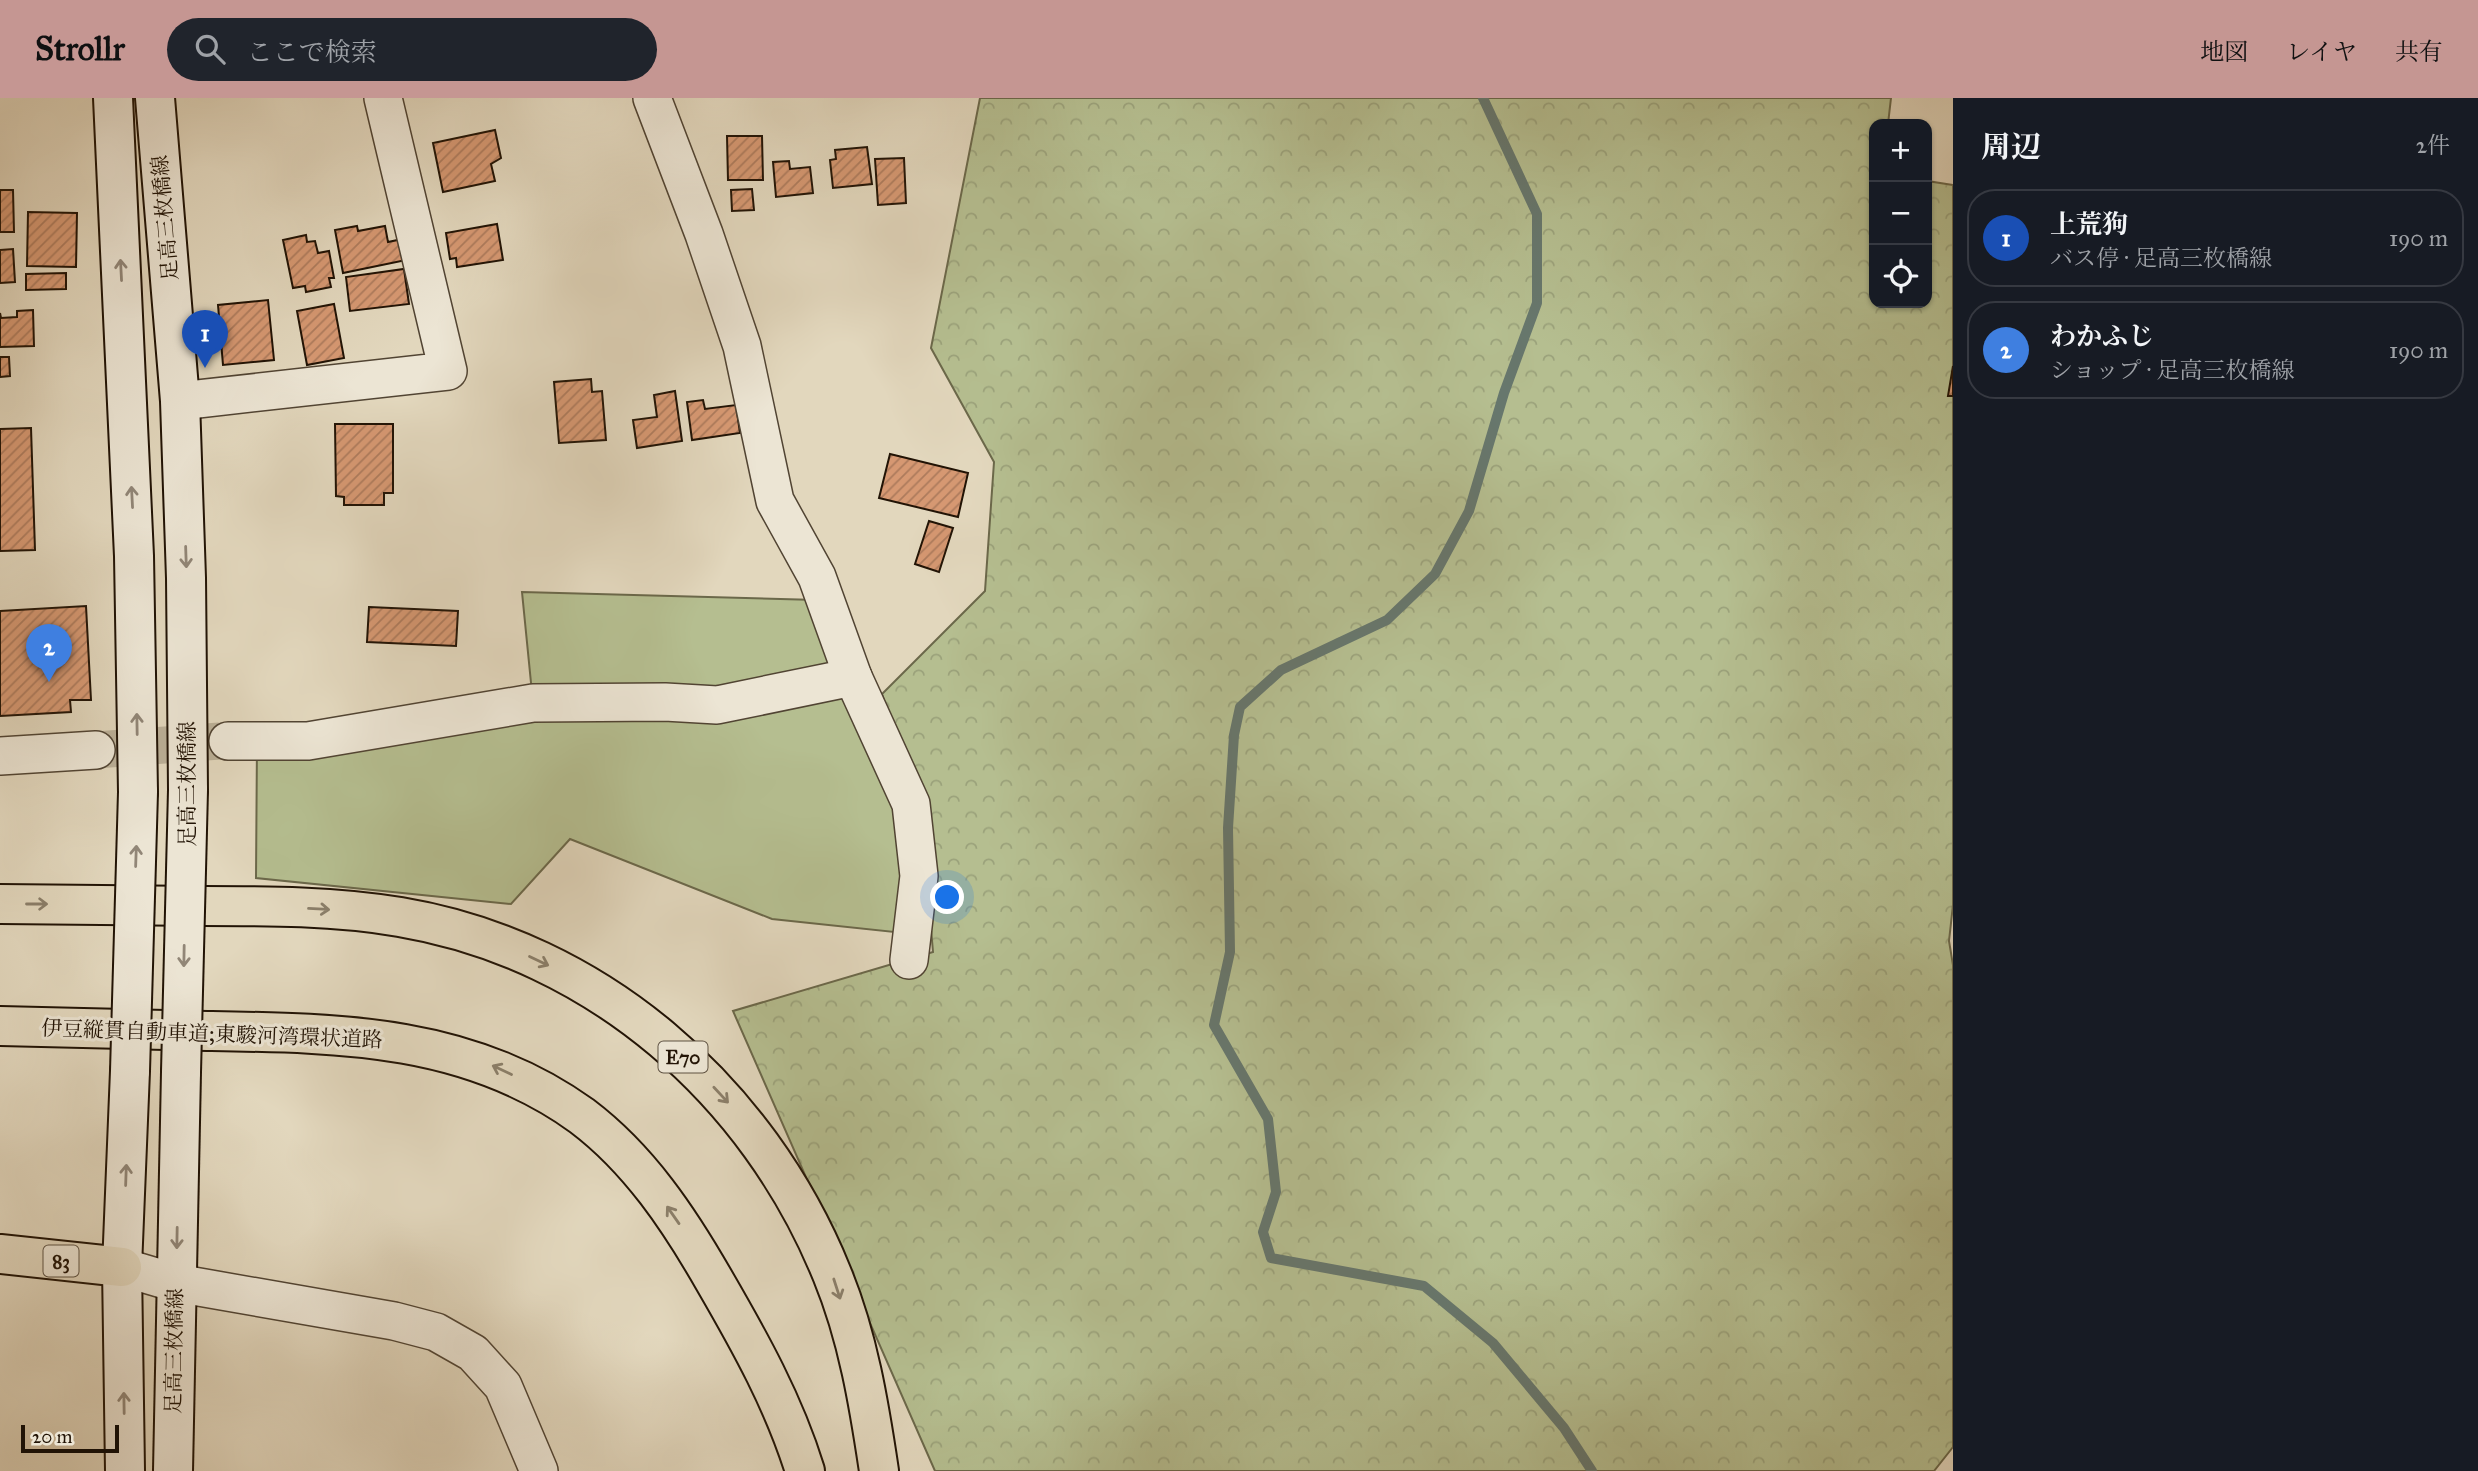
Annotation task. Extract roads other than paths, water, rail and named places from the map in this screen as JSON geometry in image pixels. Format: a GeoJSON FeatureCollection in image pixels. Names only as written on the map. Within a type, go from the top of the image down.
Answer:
{"type":"FeatureCollection","features":[{"type":"Feature","properties":{"kind":"main road","name":"足高三枚橋線"},"geometry":{"type":"LineString","coordinates":[[113,98],[135,556],[138,792],[122,1267],[125,1471]]}},
{"type":"Feature","properties":{"kind":"main road","name":"足高三枚橋線"},"geometry":{"type":"LineString","coordinates":[[155,98],[180,401],[186,578],[188,790],[173,1471]]}},
{"type":"Feature","properties":{"kind":"main road","name":"E70"},"geometry":{"type":"LineString","coordinates":[[0,904],[278,906],[340,909],[400,917],[456,929],[509,947],[565,974],[621,1007],[674,1048],[725,1099],[769,1154],[803,1211],[833,1275],[855,1343],[870,1411],[878,1471]]}},
{"type":"Feature","properties":{"kind":"main road","name":"伊豆縦貫自動車道;東駿河湾環状道路"},"geometry":{"type":"LineString","coordinates":[[0,1026],[346,1035],[442,1050],[493,1066],[540,1089],[583,1117],[622,1152],[652,1185],[709,1272]]}},
{"type":"Feature","properties":{"kind":"main road","name":"83"},"geometry":{"type":"LineString","coordinates":[[0,1254],[122,1267]]}},
{"type":"Feature","properties":{"kind":"main road"},"geometry":{"type":"LineString","coordinates":[[709,1272],[752,1361],[789,1471]]}},
{"type":"Feature","properties":{"kind":"main road"},"geometry":{"type":"LineString","coordinates":[[709,1272],[760,1359],[792,1429],[805,1471]]}},
{"type":"Feature","properties":{"kind":"street"},"geometry":{"type":"LineString","coordinates":[[180,401],[448,371],[383,98]]}},
{"type":"Feature","properties":{"kind":"street"},"geometry":{"type":"LineString","coordinates":[[652,98],[704,233],[742,346],[775,501],[817,577],[853,677],[911,804],[919,876],[909,960]]}},
{"type":"Feature","properties":{"kind":"street"},"geometry":{"type":"LineString","coordinates":[[228,741],[308,741],[533,703],[665,702],[717,705],[853,677]]}},
{"type":"Feature","properties":{"kind":"street"},"geometry":{"type":"LineString","coordinates":[[0,756],[96,750]]}},
{"type":"Feature","properties":{"kind":"street"},"geometry":{"type":"LineString","coordinates":[[122,1267],[176,1283],[394,1321],[436,1332],[473,1353],[503,1386],[538,1471]]}},
{"type":"Feature","properties":{"kind":"waterway"},"geometry":{"type":"LineString","coordinates":[[1483,98],[1537,214],[1537,303],[1504,393],[1469,511],[1435,574],[1387,620],[1281,670],[1240,707],[1234,735],[1228,828],[1230,952],[1214,1025],[1268,1119],[1276,1192],[1263,1232],[1271,1258],[1424,1286],[1493,1343],[1564,1428],[1592,1471]]}},
{"type":"Feature","properties":{"kind":"tunnel"},"geometry":{"type":"LineString","coordinates":[[96,750],[220,741]]}},
{"type":"Feature","properties":{"kind":"place","name":"上荒狗"},"geometry":{"type":"Point","coordinates":[205,368]}},
{"type":"Feature","properties":{"kind":"place","name":"わかふじ"},"geometry":{"type":"Point","coordinates":[49,682]}}]}
